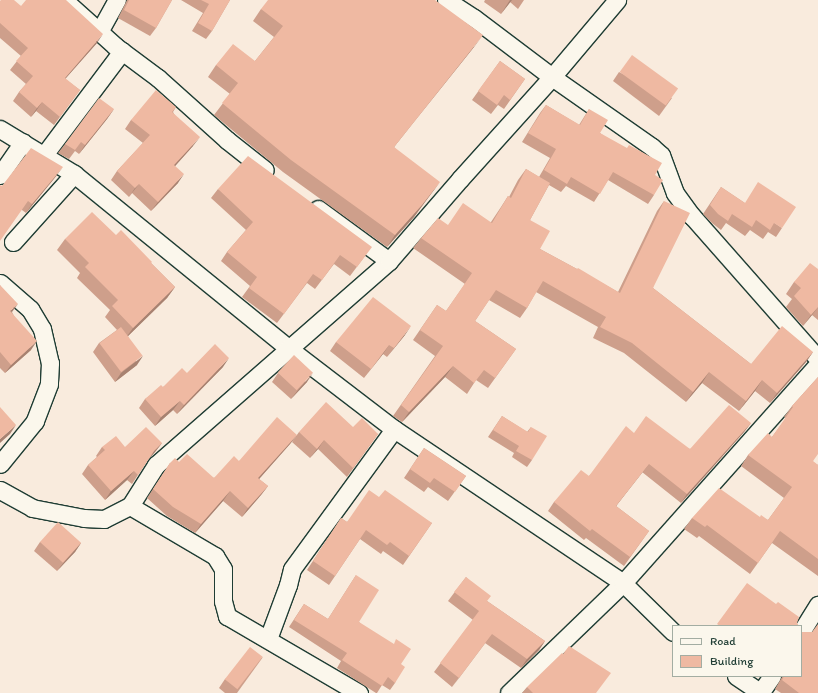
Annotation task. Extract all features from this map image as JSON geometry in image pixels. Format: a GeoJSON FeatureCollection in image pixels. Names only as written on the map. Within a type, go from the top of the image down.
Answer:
{"type":"FeatureCollection","features":[{"type":"Feature","properties":{"kind":"street"},"geometry":{"type":"LineString","coordinates":[[64,0],[99,32],[158,78],[227,140],[277,180]]}},
{"type":"Feature","properties":{"kind":"street"},"geometry":{"type":"LineString","coordinates":[[99,32],[117,0]]}},
{"type":"Feature","properties":{"kind":"street"},"geometry":{"type":"LineString","coordinates":[[446,0],[474,18],[552,77],[652,147],[661,155],[675,193],[692,216],[818,359]]}},
{"type":"Feature","properties":{"kind":"street"},"geometry":{"type":"LineString","coordinates":[[0,490],[32,508],[84,518],[104,519],[130,506],[156,465],[389,261],[460,179],[552,77],[617,0]]}},
{"type":"Feature","properties":{"kind":"street"},"geometry":{"type":"LineString","coordinates":[[44,155],[122,51]]}},
{"type":"Feature","properties":{"kind":"street"},"geometry":{"type":"LineString","coordinates":[[0,128],[74,174],[288,348],[394,429],[623,583],[672,631]]}},
{"type":"Feature","properties":{"kind":"street"},"geometry":{"type":"LineString","coordinates":[[0,175],[23,142]]}},
{"type":"Feature","properties":{"kind":"street"},"geometry":{"type":"LineString","coordinates":[[13,242],[74,174]]}},
{"type":"Feature","properties":{"kind":"street"},"geometry":{"type":"LineString","coordinates":[[307,201],[389,261]]}},
{"type":"Feature","properties":{"kind":"street"},"geometry":{"type":"LineString","coordinates":[[0,283],[30,309],[42,329],[50,363],[49,384],[35,422],[0,464]]}},
{"type":"Feature","properties":{"kind":"street"},"geometry":{"type":"LineString","coordinates":[[509,693],[623,583],[818,364]]}},
{"type":"Feature","properties":{"kind":"street"},"geometry":{"type":"LineString","coordinates":[[268,639],[288,585],[292,569],[394,429]]}},
{"type":"Feature","properties":{"kind":"street"},"geometry":{"type":"LineString","coordinates":[[130,506],[215,556],[223,570],[223,601],[227,616],[359,693]]}},
{"type":"Feature","properties":{"kind":"street"},"geometry":{"type":"LineString","coordinates":[[802,630],[818,605]]}},
{"type":"Feature","properties":{"kind":"street"},"geometry":{"type":"LineString","coordinates":[[737,677],[761,693],[771,677]]}},
{"type":"Feature","properties":{"kind":"building"},"geometry":{"type":"Polygon","coordinates":[[[1,0],[14,0],[21,6],[26,0],[66,0],[103,34],[65,78],[80,90],[60,117],[42,102],[37,108],[19,92],[33,76],[16,61],[28,48],[0,23],[1,0]]]}},
{"type":"Feature","properties":{"kind":"building"},"geometry":{"type":"Polygon","coordinates":[[[129,0],[172,0],[156,28],[124,10],[129,0]]]}},
{"type":"Feature","properties":{"kind":"building"},"geometry":{"type":"Polygon","coordinates":[[[201,0],[230,0],[212,31],[198,23],[209,4],[201,0]]]}},
{"type":"Feature","properties":{"kind":"building"},"geometry":{"type":"Polygon","coordinates":[[[268,0],[435,0],[483,35],[394,147],[440,182],[395,235],[291,160],[222,103],[238,83],[216,65],[233,44],[255,61],[283,26],[261,9],[268,0]]]}},
{"type":"Feature","properties":{"kind":"building"},"geometry":{"type":"Polygon","coordinates":[[[632,55],[678,89],[666,105],[620,72],[632,55]]]}},
{"type":"Feature","properties":{"kind":"building"},"geometry":{"type":"Polygon","coordinates":[[[500,61],[525,79],[510,100],[504,95],[497,105],[478,91],[500,61]]]}},
{"type":"Feature","properties":{"kind":"building"},"geometry":{"type":"Polygon","coordinates":[[[156,90],[176,107],[172,112],[200,137],[174,165],[184,174],[158,202],[139,184],[135,188],[117,171],[150,135],[131,120],[156,90]]]}},
{"type":"Feature","properties":{"kind":"building"},"geometry":{"type":"Polygon","coordinates":[[[99,98],[114,109],[85,145],[81,142],[75,150],[65,144],[99,98]]]}},
{"type":"Feature","properties":{"kind":"building"},"geometry":{"type":"Polygon","coordinates":[[[546,105],[580,125],[589,109],[608,120],[600,133],[627,148],[629,145],[662,163],[655,175],[663,180],[654,195],[613,172],[600,194],[571,177],[567,184],[544,170],[556,149],[528,133],[546,105]]]}},
{"type":"Feature","properties":{"kind":"building"},"geometry":{"type":"Polygon","coordinates":[[[31,148],[63,167],[32,204],[28,201],[0,241],[0,185],[2,186],[31,148]]]}},
{"type":"Feature","properties":{"kind":"building"},"geometry":{"type":"Polygon","coordinates":[[[248,156],[372,247],[357,267],[340,255],[322,280],[313,274],[284,314],[249,288],[257,277],[227,252],[253,222],[218,189],[248,156]]]}},
{"type":"Feature","properties":{"kind":"building"},"geometry":{"type":"Polygon","coordinates":[[[526,169],[550,183],[530,220],[550,231],[540,249],[577,269],[578,268],[620,293],[664,201],[690,213],[653,288],[751,364],[782,326],[813,352],[777,393],[762,380],[746,401],[709,372],[693,392],[632,343],[600,327],[606,317],[543,281],[527,308],[496,290],[475,321],[516,349],[495,378],[484,370],[474,383],[453,366],[409,412],[401,405],[443,346],[420,330],[437,305],[446,311],[472,273],[421,238],[438,218],[448,225],[463,203],[492,223],[508,196],[511,198],[526,169]]]}},
{"type":"Feature","properties":{"kind":"building"},"geometry":{"type":"Polygon","coordinates":[[[758,182],[796,207],[782,228],[774,223],[770,230],[756,220],[752,227],[732,214],[728,221],[718,214],[710,205],[721,187],[745,203],[758,182]]]}},
{"type":"Feature","properties":{"kind":"building"},"geometry":{"type":"Polygon","coordinates":[[[92,212],[116,235],[121,230],[175,287],[133,328],[112,306],[118,300],[85,267],[89,263],[65,239],[92,212]]]}},
{"type":"Feature","properties":{"kind":"building"},"geometry":{"type":"Polygon","coordinates":[[[810,263],[818,269],[818,307],[811,315],[794,296],[801,288],[794,282],[810,263]]]}},
{"type":"Feature","properties":{"kind":"building"},"geometry":{"type":"Polygon","coordinates":[[[0,285],[18,304],[10,311],[37,341],[11,365],[0,352],[0,285]]]}},
{"type":"Feature","properties":{"kind":"building"},"geometry":{"type":"Polygon","coordinates":[[[373,297],[411,326],[394,348],[389,345],[371,369],[336,342],[373,297]]]}},
{"type":"Feature","properties":{"kind":"building"},"geometry":{"type":"Polygon","coordinates":[[[121,327],[143,356],[121,372],[99,343],[121,327]]]}},
{"type":"Feature","properties":{"kind":"building"},"geometry":{"type":"Polygon","coordinates":[[[215,344],[229,358],[184,405],[180,401],[161,417],[145,399],[161,385],[163,387],[182,368],[187,373],[215,344]]]}},
{"type":"Feature","properties":{"kind":"building"},"geometry":{"type":"Polygon","coordinates":[[[294,355],[313,373],[297,390],[278,373],[294,355]]]}},
{"type":"Feature","properties":{"kind":"building"},"geometry":{"type":"Polygon","coordinates":[[[818,377],[818,454],[813,461],[818,465],[818,559],[780,531],[758,563],[707,525],[705,527],[692,518],[719,488],[760,517],[761,515],[768,520],[792,487],[748,455],[768,433],[772,437],[793,407],[792,406],[818,377]]]}},
{"type":"Feature","properties":{"kind":"building"},"geometry":{"type":"Polygon","coordinates":[[[326,402],[353,427],[362,418],[378,434],[353,468],[324,440],[317,449],[299,432],[326,402]]]}},
{"type":"Feature","properties":{"kind":"building"},"geometry":{"type":"Polygon","coordinates":[[[729,405],[751,423],[687,494],[649,464],[616,506],[649,531],[630,557],[592,529],[590,531],[554,502],[581,470],[589,476],[626,426],[634,433],[646,416],[690,449],[729,405]]]}},
{"type":"Feature","properties":{"kind":"building"},"geometry":{"type":"Polygon","coordinates":[[[0,407],[16,425],[0,439],[0,407]]]}},
{"type":"Feature","properties":{"kind":"building"},"geometry":{"type":"Polygon","coordinates":[[[502,416],[528,432],[531,427],[547,436],[532,460],[516,451],[519,446],[493,430],[502,416]]]}},
{"type":"Feature","properties":{"kind":"building"},"geometry":{"type":"Polygon","coordinates":[[[277,417],[297,435],[258,478],[268,486],[248,508],[230,491],[201,524],[173,507],[153,489],[170,463],[175,458],[179,462],[187,454],[214,478],[234,456],[239,461],[277,417]]]}},
{"type":"Feature","properties":{"kind":"building"},"geometry":{"type":"Polygon","coordinates":[[[146,427],[162,443],[154,451],[138,475],[134,471],[111,491],[88,465],[105,450],[102,447],[116,436],[125,447],[146,427]]]}},
{"type":"Feature","properties":{"kind":"building"},"geometry":{"type":"Polygon","coordinates":[[[424,448],[466,476],[455,492],[434,478],[430,483],[410,469],[424,448]]]}},
{"type":"Feature","properties":{"kind":"building"},"geometry":{"type":"Polygon","coordinates":[[[369,490],[379,497],[385,490],[432,523],[409,556],[390,542],[387,545],[366,530],[335,576],[313,561],[341,518],[347,522],[369,490]]]}},
{"type":"Feature","properties":{"kind":"building"},"geometry":{"type":"Polygon","coordinates":[[[58,522],[81,543],[63,563],[40,542],[58,522]]]}},
{"type":"Feature","properties":{"kind":"building"},"geometry":{"type":"Polygon","coordinates":[[[356,575],[379,590],[359,622],[394,644],[396,639],[411,649],[401,664],[405,667],[395,683],[388,677],[382,686],[342,660],[347,653],[294,620],[304,604],[328,619],[356,575]]]}},
{"type":"Feature","properties":{"kind":"building"},"geometry":{"type":"Polygon","coordinates":[[[466,577],[491,596],[487,601],[545,641],[527,659],[492,634],[459,678],[440,663],[479,611],[454,592],[466,577]]]}},
{"type":"Feature","properties":{"kind":"building"},"geometry":{"type":"Polygon","coordinates":[[[747,583],[776,604],[778,602],[799,617],[797,623],[798,625],[717,624],[747,583]]]}},
{"type":"Feature","properties":{"kind":"building"},"geometry":{"type":"Polygon","coordinates":[[[818,624],[818,693],[799,693],[782,680],[784,677],[802,677],[802,632],[812,632],[818,624]]]}},
{"type":"Feature","properties":{"kind":"building"},"geometry":{"type":"Polygon","coordinates":[[[569,646],[611,673],[596,693],[533,693],[527,687],[562,653],[563,654],[569,646]]]}},
{"type":"Feature","properties":{"kind":"building"},"geometry":{"type":"Polygon","coordinates":[[[250,647],[263,657],[237,689],[225,679],[250,647]]]}}]}
